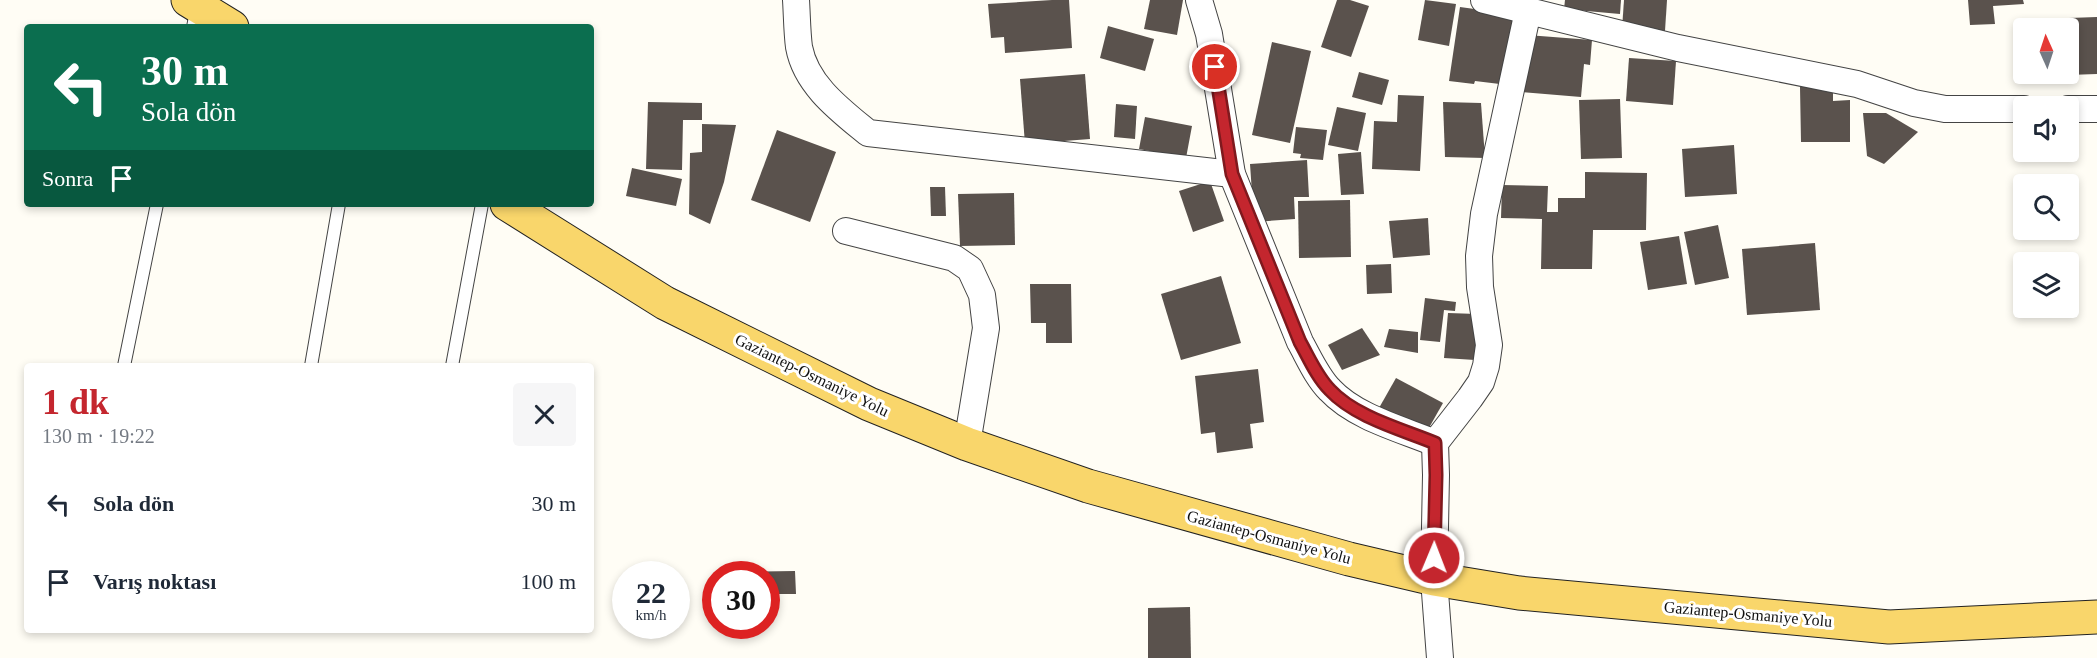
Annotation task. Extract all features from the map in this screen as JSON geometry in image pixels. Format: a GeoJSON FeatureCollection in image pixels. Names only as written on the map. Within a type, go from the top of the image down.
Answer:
{"type":"FeatureCollection","features":[{"type":"Feature","properties":{"kind":"main road"},"geometry":{"type":"LineString","coordinates":[[193,11],[225,24]]}},
{"type":"Feature","properties":{"kind":"main road","name":"Gaziantep-Osmaniye Yolu"},"geometry":{"type":"LineString","coordinates":[[512,207],[665,303],[869,404],[967,444],[1088,486],[1349,559],[1434,579],[1519,593],[1889,627],[2097,617]]}},
{"type":"Feature","properties":{"kind":"street"},"geometry":{"type":"LineString","coordinates":[[795,0],[799,49],[809,76],[832,104],[868,133],[1232,174]]}},
{"type":"Feature","properties":{"kind":"street"},"geometry":{"type":"LineString","coordinates":[[1199,0],[1209,34],[1232,174],[1300,342],[1330,390],[1352,409],[1435,443]]}},
{"type":"Feature","properties":{"kind":"street"},"geometry":{"type":"LineString","coordinates":[[1484,0],[1678,48],[1857,84],[1914,103],[1945,109],[2013,109]]}},
{"type":"Feature","properties":{"kind":"street"},"geometry":{"type":"LineString","coordinates":[[1440,658],[1434,579],[1435,443],[1470,398],[1486,366],[1488,345],[1480,287],[1481,235],[1528,11]]}},
{"type":"Feature","properties":{"kind":"street"},"geometry":{"type":"LineString","coordinates":[[2079,109],[2097,109]]}},
{"type":"Feature","properties":{"kind":"street"},"geometry":{"type":"LineString","coordinates":[[846,231],[954,258],[970,269],[982,295],[986,328],[967,444]]}},
{"type":"Feature","properties":{"kind":"lane"},"geometry":{"type":"LineString","coordinates":[[125,363],[156,207]]}},
{"type":"Feature","properties":{"kind":"lane"},"geometry":{"type":"LineString","coordinates":[[312,363],[338,207]]}},
{"type":"Feature","properties":{"kind":"lane"},"geometry":{"type":"LineString","coordinates":[[453,363],[481,207]]}},
{"type":"Feature","properties":{"kind":"building"},"geometry":{"type":"Polygon","coordinates":[[[1069,0],[1072,48],[1005,53],[1004,37],[991,38],[988,4],[1069,0]]]}},
{"type":"Feature","properties":{"kind":"building"},"geometry":{"type":"Polygon","coordinates":[[[1150,0],[1183,0],[1177,35],[1144,29],[1150,0]]]}},
{"type":"Feature","properties":{"kind":"building"},"geometry":{"type":"Polygon","coordinates":[[[1337,0],[1350,0],[1369,6],[1351,57],[1321,47],[1337,0]]]}},
{"type":"Feature","properties":{"kind":"building"},"geometry":{"type":"Polygon","coordinates":[[[1425,0],[1456,4],[1449,46],[1418,40],[1425,0]]]}},
{"type":"Feature","properties":{"kind":"building"},"geometry":{"type":"Polygon","coordinates":[[[1565,0],[1621,0],[1620,14],[1564,9],[1565,0]]]}},
{"type":"Feature","properties":{"kind":"building"},"geometry":{"type":"Polygon","coordinates":[[[1624,0],[1667,0],[1665,31],[1622,29],[1624,0]]]}},
{"type":"Feature","properties":{"kind":"building"},"geometry":{"type":"Polygon","coordinates":[[[1968,0],[2023,0],[2024,4],[1993,6],[1995,24],[1970,25],[1968,0]]]}},
{"type":"Feature","properties":{"kind":"building"},"geometry":{"type":"Polygon","coordinates":[[[1460,7],[1518,15],[1508,85],[1449,81],[1460,7]]]}},
{"type":"Feature","properties":{"kind":"building"},"geometry":{"type":"Polygon","coordinates":[[[2097,17],[2097,74],[2079,75],[2079,18],[2069,18],[2097,17]]]}},
{"type":"Feature","properties":{"kind":"building"},"geometry":{"type":"Polygon","coordinates":[[[1108,26],[1154,39],[1145,71],[1100,58],[1108,26]]]}},
{"type":"Feature","properties":{"kind":"building"},"geometry":{"type":"Polygon","coordinates":[[[1527,35],[1592,40],[1590,65],[1584,64],[1581,97],[1522,92],[1527,35]]]}},
{"type":"Feature","properties":{"kind":"building"},"geometry":{"type":"Polygon","coordinates":[[[1272,42],[1311,51],[1290,143],[1252,135],[1272,42]]]}},
{"type":"Feature","properties":{"kind":"building"},"geometry":{"type":"Polygon","coordinates":[[[1629,58],[1676,61],[1673,105],[1626,101],[1629,58]]]}},
{"type":"Feature","properties":{"kind":"building"},"geometry":{"type":"Polygon","coordinates":[[[1359,72],[1389,80],[1382,105],[1352,97],[1359,72]]]}},
{"type":"Feature","properties":{"kind":"building"},"geometry":{"type":"Polygon","coordinates":[[[1085,74],[1090,139],[1025,144],[1020,79],[1085,74]]]}},
{"type":"Feature","properties":{"kind":"building"},"geometry":{"type":"Polygon","coordinates":[[[1800,87],[1833,87],[1833,101],[1850,100],[1850,142],[1801,142],[1800,87]]]}},
{"type":"Feature","properties":{"kind":"building"},"geometry":{"type":"Polygon","coordinates":[[[1398,95],[1424,96],[1420,171],[1372,169],[1374,121],[1397,122],[1398,95]]]}},
{"type":"Feature","properties":{"kind":"building"},"geometry":{"type":"Polygon","coordinates":[[[1620,99],[1622,158],[1581,159],[1579,100],[1620,99]]]}},
{"type":"Feature","properties":{"kind":"building"},"geometry":{"type":"Polygon","coordinates":[[[648,102],[702,103],[702,120],[683,120],[682,170],[646,169],[648,102]]]}},
{"type":"Feature","properties":{"kind":"building"},"geometry":{"type":"Polygon","coordinates":[[[1443,102],[1481,103],[1485,158],[1445,157],[1443,102]]]}},
{"type":"Feature","properties":{"kind":"building"},"geometry":{"type":"Polygon","coordinates":[[[1116,104],[1137,106],[1135,139],[1114,137],[1116,104]]]}},
{"type":"Feature","properties":{"kind":"building"},"geometry":{"type":"Polygon","coordinates":[[[1337,107],[1366,113],[1358,151],[1328,145],[1337,107]]]}},
{"type":"Feature","properties":{"kind":"building"},"geometry":{"type":"Polygon","coordinates":[[[1863,113],[1886,113],[1918,132],[1884,164],[1867,156],[1863,113]]]}},
{"type":"Feature","properties":{"kind":"building"},"geometry":{"type":"Polygon","coordinates":[[[1145,117],[1192,126],[1186,158],[1139,149],[1145,117]]]}},
{"type":"Feature","properties":{"kind":"building"},"geometry":{"type":"Polygon","coordinates":[[[702,124],[736,125],[724,182],[710,224],[689,214],[690,153],[702,152],[702,124]]]}},
{"type":"Feature","properties":{"kind":"building"},"geometry":{"type":"Polygon","coordinates":[[[1296,127],[1327,130],[1323,160],[1300,158],[1301,154],[1293,153],[1296,127]]]}},
{"type":"Feature","properties":{"kind":"building"},"geometry":{"type":"Polygon","coordinates":[[[777,130],[836,152],[810,222],[751,200],[777,130]]]}},
{"type":"Feature","properties":{"kind":"building"},"geometry":{"type":"Polygon","coordinates":[[[1734,145],[1737,194],[1685,197],[1682,149],[1734,145]]]}},
{"type":"Feature","properties":{"kind":"building"},"geometry":{"type":"Polygon","coordinates":[[[1361,152],[1364,194],[1341,195],[1338,154],[1361,152]]]}},
{"type":"Feature","properties":{"kind":"building"},"geometry":{"type":"Polygon","coordinates":[[[1307,160],[1309,197],[1294,197],[1295,219],[1254,222],[1250,164],[1307,160]]]}},
{"type":"Feature","properties":{"kind":"building"},"geometry":{"type":"Polygon","coordinates":[[[632,168],[682,179],[676,206],[626,196],[632,168]]]}},
{"type":"Feature","properties":{"kind":"building"},"geometry":{"type":"Polygon","coordinates":[[[1585,172],[1647,173],[1646,230],[1593,230],[1592,269],[1541,269],[1542,219],[1501,218],[1502,185],[1548,186],[1547,212],[1558,212],[1558,198],[1585,198],[1585,172]]]}},
{"type":"Feature","properties":{"kind":"building"},"geometry":{"type":"Polygon","coordinates":[[[1210,181],[1224,221],[1193,232],[1179,191],[1210,181]]]}},
{"type":"Feature","properties":{"kind":"building"},"geometry":{"type":"Polygon","coordinates":[[[930,187],[945,187],[946,216],[931,216],[930,187]]]}},
{"type":"Feature","properties":{"kind":"building"},"geometry":{"type":"Polygon","coordinates":[[[1014,193],[1015,245],[960,246],[958,194],[1014,193]]]}},
{"type":"Feature","properties":{"kind":"building"},"geometry":{"type":"Polygon","coordinates":[[[1350,200],[1351,257],[1299,258],[1298,201],[1350,200]]]}},
{"type":"Feature","properties":{"kind":"building"},"geometry":{"type":"Polygon","coordinates":[[[1428,218],[1430,255],[1393,258],[1389,221],[1428,218]]]}},
{"type":"Feature","properties":{"kind":"building"},"geometry":{"type":"Polygon","coordinates":[[[1718,225],[1729,278],[1695,285],[1684,232],[1718,225]]]}},
{"type":"Feature","properties":{"kind":"building"},"geometry":{"type":"Polygon","coordinates":[[[1679,236],[1687,284],[1648,290],[1640,242],[1679,236]]]}},
{"type":"Feature","properties":{"kind":"building"},"geometry":{"type":"Polygon","coordinates":[[[1815,243],[1820,310],[1747,315],[1742,249],[1815,243]]]}},
{"type":"Feature","properties":{"kind":"building"},"geometry":{"type":"Polygon","coordinates":[[[1391,264],[1392,293],[1367,294],[1366,265],[1391,264]]]}},
{"type":"Feature","properties":{"kind":"building"},"geometry":{"type":"Polygon","coordinates":[[[1221,276],[1241,343],[1181,360],[1161,294],[1221,276]]]}},
{"type":"Feature","properties":{"kind":"building"},"geometry":{"type":"Polygon","coordinates":[[[1030,284],[1071,284],[1072,343],[1046,343],[1046,323],[1031,323],[1030,284]]]}},
{"type":"Feature","properties":{"kind":"building"},"geometry":{"type":"Polygon","coordinates":[[[1425,298],[1456,302],[1455,311],[1444,310],[1440,342],[1420,340],[1425,298]]]}},
{"type":"Feature","properties":{"kind":"building"},"geometry":{"type":"Polygon","coordinates":[[[1448,313],[1477,314],[1475,360],[1444,358],[1448,313]]]}},
{"type":"Feature","properties":{"kind":"building"},"geometry":{"type":"Polygon","coordinates":[[[1362,328],[1380,355],[1342,370],[1328,345],[1362,328]]]}},
{"type":"Feature","properties":{"kind":"building"},"geometry":{"type":"Polygon","coordinates":[[[1389,329],[1418,332],[1418,353],[1384,347],[1389,329]]]}},
{"type":"Feature","properties":{"kind":"building"},"geometry":{"type":"Polygon","coordinates":[[[1258,369],[1264,422],[1250,424],[1253,448],[1217,453],[1215,432],[1201,434],[1195,376],[1258,369]]]}},
{"type":"Feature","properties":{"kind":"building"},"geometry":{"type":"Polygon","coordinates":[[[1396,378],[1443,403],[1426,433],[1379,408],[1396,378]]]}},
{"type":"Feature","properties":{"kind":"building"},"geometry":{"type":"Polygon","coordinates":[[[780,571],[795,571],[796,594],[780,594],[780,571]]]}},
{"type":"Feature","properties":{"kind":"building"},"geometry":{"type":"Polygon","coordinates":[[[1190,607],[1191,658],[1148,658],[1148,608],[1190,607]]]}},
{"type":"Feature","properties":{"kind":"route"},"geometry":{"type":"LineString","coordinates":[[1215,67],[1232,174],[1300,342],[1315,368],[1330,390],[1352,409],[1435,443],[1434,558]]}}]}
